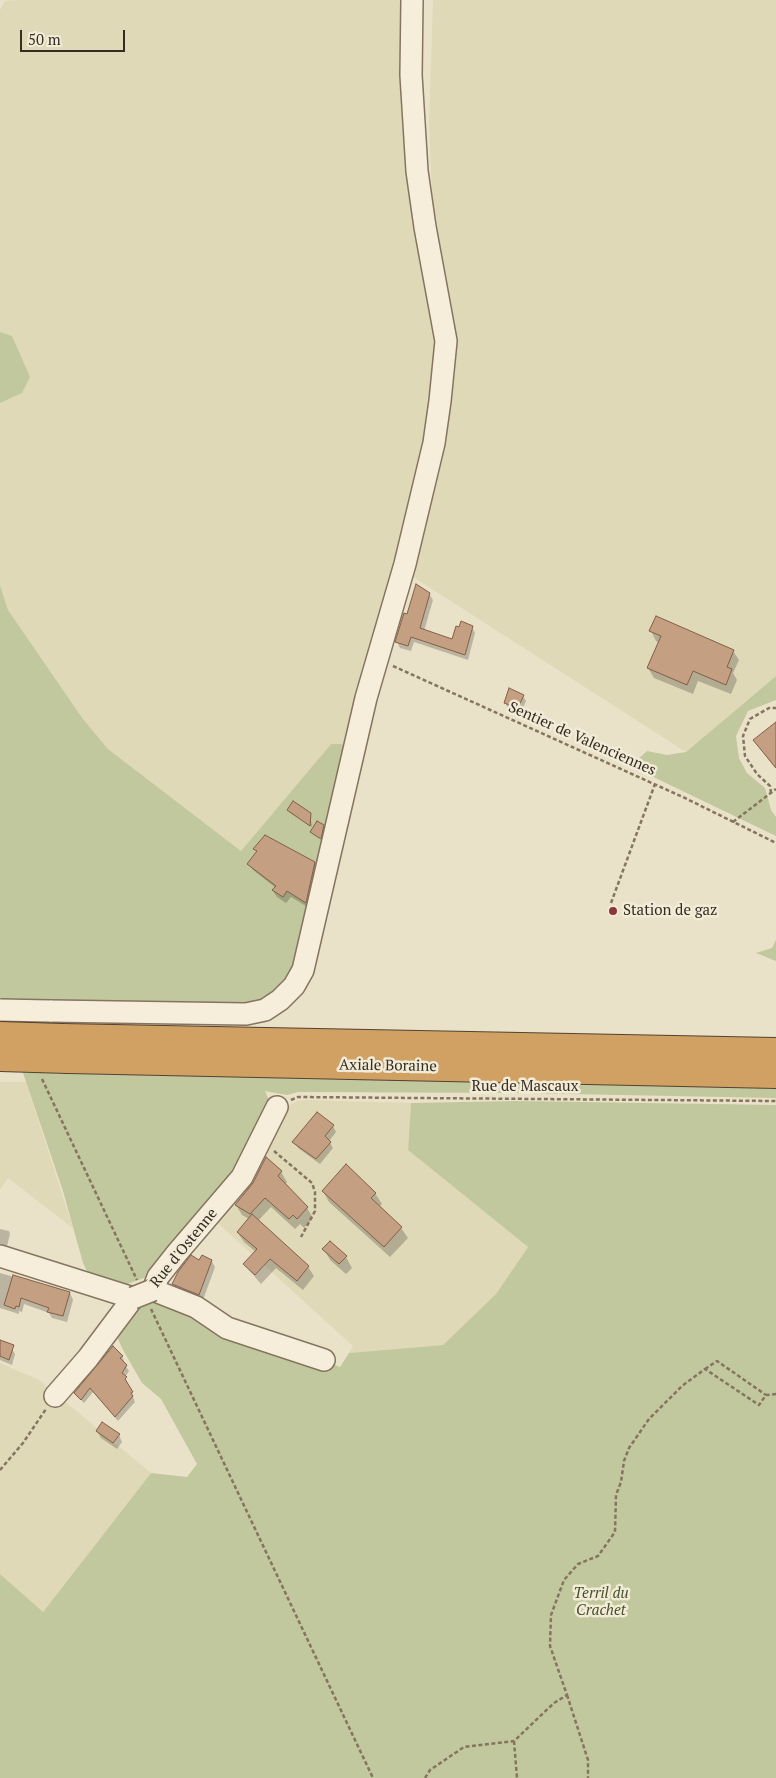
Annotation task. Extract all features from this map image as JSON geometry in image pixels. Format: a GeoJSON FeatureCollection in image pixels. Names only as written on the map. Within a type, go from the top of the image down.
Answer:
{"type":"FeatureCollection","features":[{"type":"Feature","properties":{"kind":"highway","name":"Axiale Boraine"},"geometry":{"type":"LineString","coordinates":[[0,1036],[65,1048],[776,1074]]}},
{"type":"Feature","properties":{"kind":"highway","name":"Axiale Boraine"},"geometry":{"type":"LineString","coordinates":[[0,1057],[65,1048],[776,1052]]}},
{"type":"Feature","properties":{"kind":"street"},"geometry":{"type":"LineString","coordinates":[[0,1010],[246,1014],[264,1010],[280,1000],[303,970],[366,698],[405,564],[434,443],[446,341],[425,227],[417,170],[411,75],[412,0]]}},
{"type":"Feature","properties":{"kind":"street","name":"Rue d'Ostenne"},"geometry":{"type":"LineString","coordinates":[[54,1396],[144,1295],[242,1177],[277,1107]]}},
{"type":"Feature","properties":{"kind":"street"},"geometry":{"type":"LineString","coordinates":[[0,1256],[196,1307],[226,1328],[324,1360]]}},
{"type":"Feature","properties":{"kind":"path","name":"Sentier de Valenciennes"},"geometry":{"type":"LineString","coordinates":[[378,659],[655,784],[776,843]]}},
{"type":"Feature","properties":{"kind":"path"},"geometry":{"type":"LineString","coordinates":[[771,793],[770,786],[745,756],[743,736],[750,719],[769,708],[776,708]]}},
{"type":"Feature","properties":{"kind":"path"},"geometry":{"type":"LineString","coordinates":[[611,903],[655,784]]}},
{"type":"Feature","properties":{"kind":"path"},"geometry":{"type":"LineString","coordinates":[[733,822],[776,789]]}},
{"type":"Feature","properties":{"kind":"path"},"geometry":{"type":"LineString","coordinates":[[38,1072],[373,1778]]}},
{"type":"Feature","properties":{"kind":"path","name":"Rue de Mascaux"},"geometry":{"type":"LineString","coordinates":[[277,1107],[298,1097],[776,1101]]}},
{"type":"Feature","properties":{"kind":"path"},"geometry":{"type":"LineString","coordinates":[[261,1141],[312,1183],[315,1192],[315,1211],[301,1237]]}},
{"type":"Feature","properties":{"kind":"path"},"geometry":{"type":"LineString","coordinates":[[588,1778],[588,1760],[568,1695],[550,1646],[551,1615],[564,1580],[578,1564],[598,1556],[615,1532],[616,1495],[629,1448],[638,1432],[666,1400],[717,1361],[766,1395],[776,1394]]}},
{"type":"Feature","properties":{"kind":"path"},"geometry":{"type":"LineString","coordinates":[[705,1369],[759,1404],[766,1395]]}},
{"type":"Feature","properties":{"kind":"path"},"geometry":{"type":"LineString","coordinates":[[0,1470],[23,1443],[54,1396]]}},
{"type":"Feature","properties":{"kind":"path"},"geometry":{"type":"LineString","coordinates":[[425,1778],[430,1770],[464,1746],[514,1741],[554,1703],[568,1695]]}},
{"type":"Feature","properties":{"kind":"path"},"geometry":{"type":"LineString","coordinates":[[514,1741],[516,1778]]}},
{"type":"Feature","properties":{"kind":"shaded area"},"geometry":{"type":"Polygon","coordinates":[[[404,0],[406,50],[404,129],[437,345],[429,429],[350,748],[331,744],[241,851],[108,749],[83,719],[8,610],[0,585],[0,10],[5,1],[404,0]]]}},
{"type":"Feature","properties":{"kind":"shaded area"},"geometry":{"type":"Polygon","coordinates":[[[433,0],[776,0],[776,676],[686,752],[407,573],[439,436],[435,253],[429,125],[433,0]]]}},
{"type":"Feature","properties":{"kind":"shaded area"},"geometry":{"type":"Polygon","coordinates":[[[0,1082],[26,1082],[73,1228],[8,1178],[0,1190],[0,1082]]]}},
{"type":"Feature","properties":{"kind":"shaded area"},"geometry":{"type":"Polygon","coordinates":[[[297,1101],[411,1103],[408,1150],[528,1247],[496,1294],[443,1345],[349,1353],[353,1346],[210,1216],[281,1110],[297,1101]]]}},
{"type":"Feature","properties":{"kind":"shaded area"},"geometry":{"type":"Polygon","coordinates":[[[0,1363],[39,1380],[151,1473],[42,1613],[0,1574],[0,1363]]]}},
{"type":"Feature","properties":{"kind":"green space"},"geometry":{"type":"Polygon","coordinates":[[[0,332],[12,336],[30,377],[22,393],[0,403],[0,332]]]}},
{"type":"Feature","properties":{"kind":"green space"},"geometry":{"type":"Polygon","coordinates":[[[0,585],[8,610],[83,719],[108,749],[241,851],[331,744],[341,744],[350,748],[298,972],[273,993],[256,1002],[236,1006],[39,1000],[0,1010],[0,585]]]}},
{"type":"Feature","properties":{"kind":"green space"},"geometry":{"type":"Polygon","coordinates":[[[776,676],[776,700],[748,711],[736,736],[739,758],[747,773],[765,788],[771,810],[776,817],[776,836],[643,772],[636,761],[647,751],[667,755],[686,752],[776,676]]]}},
{"type":"Feature","properties":{"kind":"green space"},"geometry":{"type":"Polygon","coordinates":[[[776,940],[776,961],[756,953],[772,948],[776,940]]]}},
{"type":"Feature","properties":{"kind":"green space"},"geometry":{"type":"Polygon","coordinates":[[[18,1058],[776,1074],[776,1098],[517,1093],[298,1092],[287,1095],[265,1091],[271,1105],[261,1141],[152,1275],[122,1286],[89,1275],[83,1263],[63,1191],[18,1058]]]}},
{"type":"Feature","properties":{"kind":"green space","name":"Terril du Crachet"},"geometry":{"type":"Polygon","coordinates":[[[516,1101],[776,1105],[776,1778],[0,1778],[0,1574],[43,1612],[151,1473],[187,1477],[197,1464],[161,1399],[142,1383],[122,1348],[112,1325],[153,1290],[340,1367],[349,1353],[443,1345],[496,1294],[528,1247],[408,1150],[411,1103],[516,1101]]]}},
{"type":"Feature","properties":{"kind":"building"},"geometry":{"type":"Polygon","coordinates":[[[416,584],[430,593],[420,628],[452,639],[456,626],[459,627],[461,621],[473,626],[465,655],[411,637],[408,646],[395,642],[404,613],[407,614],[416,584]]]}},
{"type":"Feature","properties":{"kind":"building"},"geometry":{"type":"Polygon","coordinates":[[[656,616],[734,650],[727,667],[732,669],[726,685],[693,671],[687,685],[647,668],[661,636],[649,631],[656,616]]]}},
{"type":"Feature","properties":{"kind":"building"},"geometry":{"type":"Polygon","coordinates":[[[509,688],[524,695],[518,708],[504,703],[509,688]]]}},
{"type":"Feature","properties":{"kind":"building"},"geometry":{"type":"Polygon","coordinates":[[[776,722],[776,768],[753,740],[776,722]]]}},
{"type":"Feature","properties":{"kind":"building"},"geometry":{"type":"Polygon","coordinates":[[[293,801],[311,813],[310,826],[287,810],[293,801]]]}},
{"type":"Feature","properties":{"kind":"building"},"geometry":{"type":"Polygon","coordinates":[[[317,821],[324,825],[321,839],[310,832],[317,821]]]}},
{"type":"Feature","properties":{"kind":"building"},"geometry":{"type":"Polygon","coordinates":[[[265,835],[315,862],[306,903],[287,891],[283,897],[272,890],[276,886],[247,864],[257,851],[253,849],[265,835]]]}},
{"type":"Feature","properties":{"kind":"building"},"geometry":{"type":"Polygon","coordinates":[[[317,1112],[334,1125],[325,1136],[331,1142],[316,1159],[292,1142],[317,1112]]]}},
{"type":"Feature","properties":{"kind":"building"},"geometry":{"type":"Polygon","coordinates":[[[266,1157],[282,1171],[278,1176],[308,1207],[297,1219],[293,1215],[289,1219],[265,1198],[250,1214],[235,1205],[253,1183],[266,1157]]]}},
{"type":"Feature","properties":{"kind":"building"},"geometry":{"type":"Polygon","coordinates":[[[346,1164],[376,1193],[371,1198],[402,1227],[384,1247],[322,1191],[346,1164]]]}},
{"type":"Feature","properties":{"kind":"building"},"geometry":{"type":"Polygon","coordinates":[[[252,1214],[309,1266],[297,1281],[270,1259],[255,1275],[243,1264],[257,1249],[237,1232],[252,1214]]]}},
{"type":"Feature","properties":{"kind":"building"},"geometry":{"type":"Polygon","coordinates":[[[330,1241],[347,1256],[339,1264],[322,1249],[330,1241]]]}},
{"type":"Feature","properties":{"kind":"building"},"geometry":{"type":"Polygon","coordinates":[[[191,1255],[199,1260],[202,1255],[212,1260],[199,1295],[172,1284],[178,1272],[191,1255]]]}},
{"type":"Feature","properties":{"kind":"building"},"geometry":{"type":"Polygon","coordinates":[[[13,1275],[70,1292],[63,1316],[47,1312],[49,1308],[21,1298],[19,1307],[16,1306],[15,1309],[4,1305],[13,1275]]]}},
{"type":"Feature","properties":{"kind":"building"},"geometry":{"type":"Polygon","coordinates":[[[0,1340],[14,1345],[9,1360],[0,1356],[0,1340]]]}},
{"type":"Feature","properties":{"kind":"building"},"geometry":{"type":"Polygon","coordinates":[[[113,1346],[123,1356],[120,1358],[127,1365],[122,1373],[127,1377],[125,1379],[133,1392],[131,1393],[133,1396],[115,1417],[90,1388],[81,1400],[74,1393],[113,1346]]]}},
{"type":"Feature","properties":{"kind":"building"},"geometry":{"type":"Polygon","coordinates":[[[102,1422],[120,1434],[113,1443],[96,1431],[102,1422]]]}},
{"type":"Feature","properties":{"kind":"place","name":"Station de gaz"},"geometry":{"type":"Point","coordinates":[613,911]}}]}
